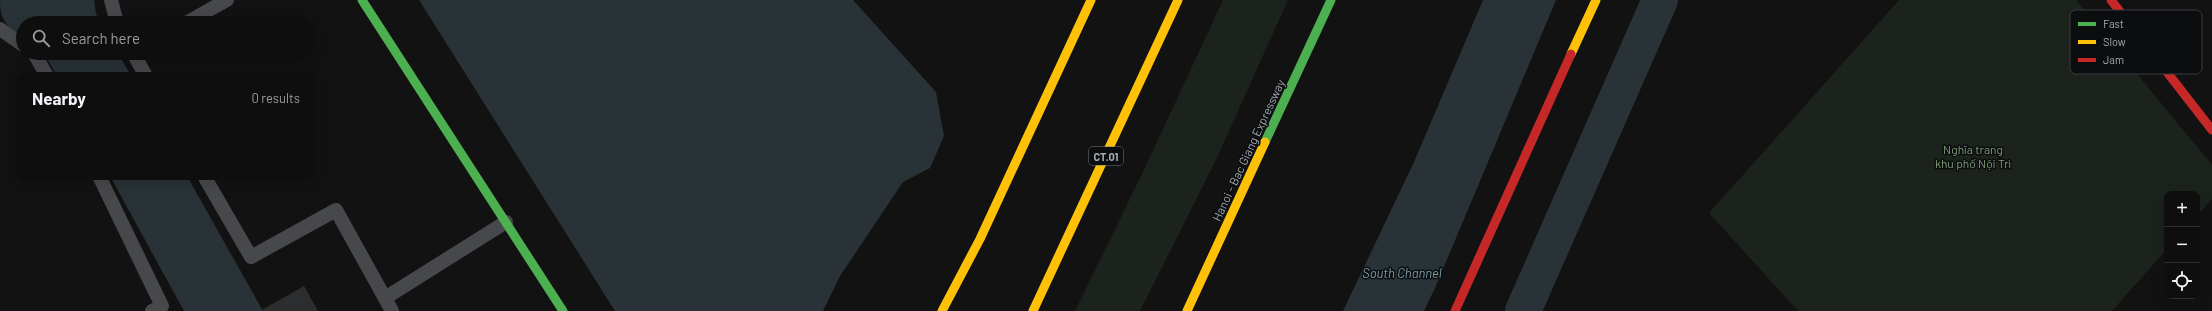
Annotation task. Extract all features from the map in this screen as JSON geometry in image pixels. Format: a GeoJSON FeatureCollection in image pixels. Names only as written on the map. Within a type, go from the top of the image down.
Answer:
{"type":"FeatureCollection","features":[{"type":"Feature","properties":{"kind":"main road"},"geometry":{"type":"LineString","coordinates":[[362,0],[563,311]]}},
{"type":"Feature","properties":{"kind":"main road"},"geometry":{"type":"LineString","coordinates":[[942,311],[980,239],[1091,0]]}},
{"type":"Feature","properties":{"kind":"main road","name":"CT.01"},"geometry":{"type":"LineString","coordinates":[[1033,311],[1178,0]]}},
{"type":"Feature","properties":{"kind":"main road","name":"Hanoi - Bac Giang Expressway"},"geometry":{"type":"LineString","coordinates":[[1186,311],[1331,0]]}},
{"type":"Feature","properties":{"kind":"main road"},"geometry":{"type":"LineString","coordinates":[[1455,311],[1596,0]]}},
{"type":"Feature","properties":{"kind":"main road"},"geometry":{"type":"LineString","coordinates":[[2111,0],[2119,10]]}},
{"type":"Feature","properties":{"kind":"main road"},"geometry":{"type":"LineString","coordinates":[[2168,74],[2212,130]]}},
{"type":"Feature","properties":{"kind":"lane"},"geometry":{"type":"LineString","coordinates":[[111,0],[116,16]]}},
{"type":"Feature","properties":{"kind":"lane"},"geometry":{"type":"LineString","coordinates":[[198,16],[227,0]]}},
{"type":"Feature","properties":{"kind":"lane"},"geometry":{"type":"LineString","coordinates":[[0,29],[16,40]]}},
{"type":"Feature","properties":{"kind":"lane"},"geometry":{"type":"LineString","coordinates":[[38,60],[45,72]]}},
{"type":"Feature","properties":{"kind":"lane"},"geometry":{"type":"LineString","coordinates":[[137,60],[144,72]]}},
{"type":"Feature","properties":{"kind":"lane"},"geometry":{"type":"LineString","coordinates":[[100,180],[162,306],[152,311]]}},
{"type":"Feature","properties":{"kind":"lane"},"geometry":{"type":"LineString","coordinates":[[206,180],[251,258],[336,210],[392,311]]}},
{"type":"Feature","properties":{"kind":"lane"},"geometry":{"type":"LineString","coordinates":[[385,298],[506,222]]}},
{"type":"Feature","properties":{"kind":"green space"},"geometry":{"type":"Polygon","coordinates":[[[1223,0],[1288,0],[1216,160],[1140,311],[1075,311],[1141,176],[1223,0]]]}},
{"type":"Feature","properties":{"kind":"green space","name":"Nghĩa trang khu phố Nội Trì"},"geometry":{"type":"Polygon","coordinates":[[[1899,0],[2076,0],[2084,10],[2070,10],[2070,74],[2137,74],[2212,165],[2212,199],[2200,213],[2200,191],[2164,191],[2164,252],[2112,311],[1798,311],[1709,213],[1899,0]]]}},
{"type":"Feature","properties":{"kind":"water"},"geometry":{"type":"Polygon","coordinates":[[[0,0],[94,0],[97,16],[16,16],[16,32],[5,22],[0,7],[0,0]]]}},
{"type":"Feature","properties":{"kind":"water"},"geometry":{"type":"Polygon","coordinates":[[[419,0],[853,0],[936,92],[944,136],[930,168],[903,182],[840,276],[823,311],[615,311],[419,0]]]}},
{"type":"Feature","properties":{"kind":"water","name":"South Channel"},"geometry":{"type":"Polygon","coordinates":[[[1483,0],[1556,0],[1435,288],[1424,311],[1343,311],[1414,162],[1483,0]]]}},
{"type":"Feature","properties":{"kind":"water"},"geometry":{"type":"Polygon","coordinates":[[[48,60],[122,60],[129,72],[55,72],[48,60]]]}},
{"type":"Feature","properties":{"kind":"water"},"geometry":{"type":"Polygon","coordinates":[[[112,180],[189,180],[263,311],[184,311],[112,180]]]}},
{"type":"Feature","properties":{"kind":"building"},"geometry":{"type":"Polygon","coordinates":[[[304,286],[318,311],[260,311],[304,286]]]}},
{"type":"Feature","properties":{"kind":"waterway"},"geometry":{"type":"LineString","coordinates":[[1523,311],[1660,0]]}},
{"type":"Feature","properties":{"kind":"traffic: fast"},"geometry":{"type":"LineString","coordinates":[[362,0],[563,311]]}},
{"type":"Feature","properties":{"kind":"traffic: fast"},"geometry":{"type":"LineString","coordinates":[[1265,142],[1331,0]]}},
{"type":"Feature","properties":{"kind":"traffic: slow"},"geometry":{"type":"LineString","coordinates":[[942,311],[980,239],[1091,0]]}},
{"type":"Feature","properties":{"kind":"traffic: slow"},"geometry":{"type":"LineString","coordinates":[[1033,311],[1178,0]]}},
{"type":"Feature","properties":{"kind":"traffic: slow"},"geometry":{"type":"LineString","coordinates":[[1571,54],[1596,0]]}},
{"type":"Feature","properties":{"kind":"traffic: slow"},"geometry":{"type":"LineString","coordinates":[[1187,311],[1265,142]]}},
{"type":"Feature","properties":{"kind":"traffic: jam"},"geometry":{"type":"LineString","coordinates":[[2111,0],[2119,10]]}},
{"type":"Feature","properties":{"kind":"traffic: jam"},"geometry":{"type":"LineString","coordinates":[[1455,311],[1571,54]]}},
{"type":"Feature","properties":{"kind":"traffic: jam"},"geometry":{"type":"LineString","coordinates":[[2168,74],[2212,130]]}}]}
